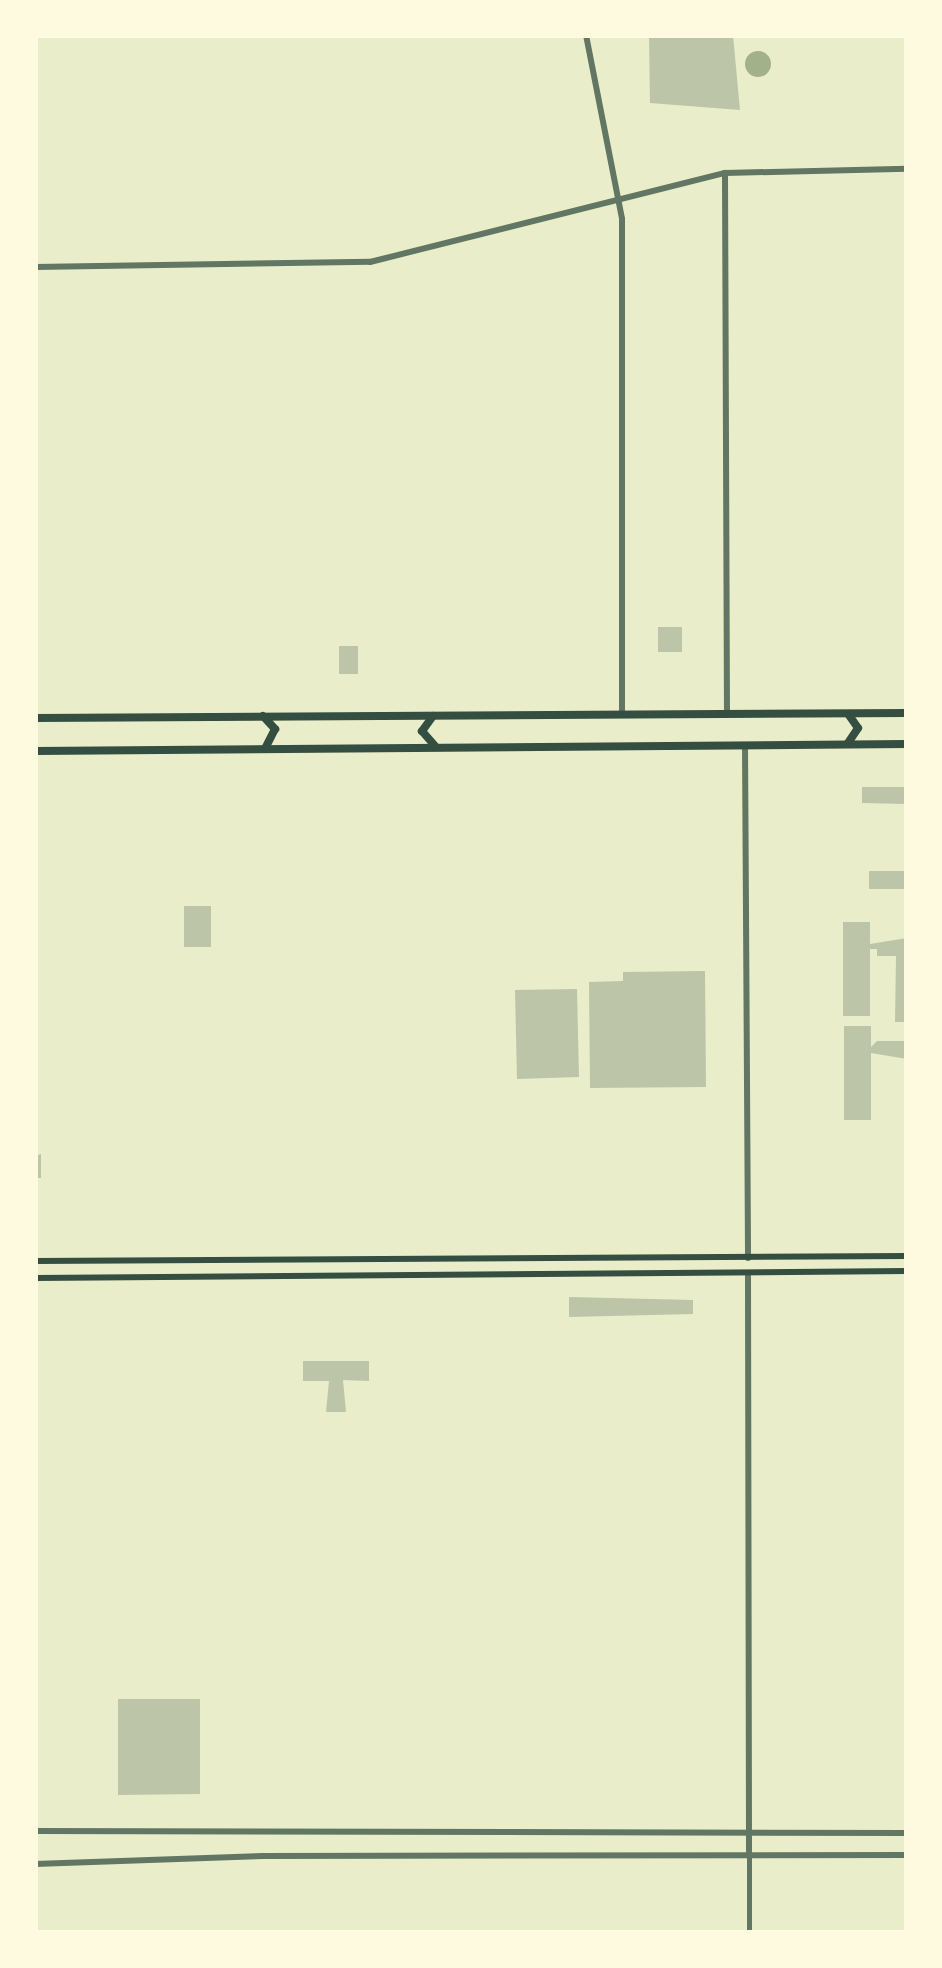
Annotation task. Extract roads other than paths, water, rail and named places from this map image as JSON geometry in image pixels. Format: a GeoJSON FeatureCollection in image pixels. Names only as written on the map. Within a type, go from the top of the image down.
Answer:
{"type":"FeatureCollection","features":[{"type":"Feature","properties":{"kind":"main road"},"geometry":{"type":"LineString","coordinates":[[843,714],[858,728],[844,744]]}},
{"type":"Feature","properties":{"kind":"main road"},"geometry":{"type":"LineString","coordinates":[[35,718],[907,714]]}},
{"type":"Feature","properties":{"kind":"main road"},"geometry":{"type":"LineString","coordinates":[[438,715],[422,731],[438,747]]}},
{"type":"Feature","properties":{"kind":"main road"},"geometry":{"type":"LineString","coordinates":[[262,716],[276,732],[262,749]]}},
{"type":"Feature","properties":{"kind":"main road"},"geometry":{"type":"LineString","coordinates":[[35,751],[907,744]]}},
{"type":"Feature","properties":{"kind":"main road"},"geometry":{"type":"LineString","coordinates":[[859,1256],[854,1265],[862,1272]]}},
{"type":"Feature","properties":{"kind":"main road"},"geometry":{"type":"LineString","coordinates":[[35,1261],[907,1256]]}},
{"type":"Feature","properties":{"kind":"main road"},"geometry":{"type":"LineString","coordinates":[[748,1258],[748,1274]]}},
{"type":"Feature","properties":{"kind":"main road"},"geometry":{"type":"LineString","coordinates":[[373,1261],[375,1275]]}},
{"type":"Feature","properties":{"kind":"main road"},"geometry":{"type":"LineString","coordinates":[[389,1261],[390,1274]]}},
{"type":"Feature","properties":{"kind":"main road"},"geometry":{"type":"LineString","coordinates":[[35,1278],[907,1271]]}},
{"type":"Feature","properties":{"kind":"street"},"geometry":{"type":"LineString","coordinates":[[586,35],[620,202],[622,714]]}},
{"type":"Feature","properties":{"kind":"street"},"geometry":{"type":"LineString","coordinates":[[35,268],[370,262],[725,173],[907,169]]}},
{"type":"Feature","properties":{"kind":"street"},"geometry":{"type":"LineString","coordinates":[[725,173],[728,713]]}},
{"type":"Feature","properties":{"kind":"street"},"geometry":{"type":"LineString","coordinates":[[745,744],[748,1258]]}},
{"type":"Feature","properties":{"kind":"street"},"geometry":{"type":"LineString","coordinates":[[748,1274],[749,1933]]}},
{"type":"Feature","properties":{"kind":"street"},"geometry":{"type":"LineString","coordinates":[[35,1830],[907,1833]]}},
{"type":"Feature","properties":{"kind":"street"},"geometry":{"type":"LineString","coordinates":[[35,1864],[245,1856],[907,1855]]}}]}
